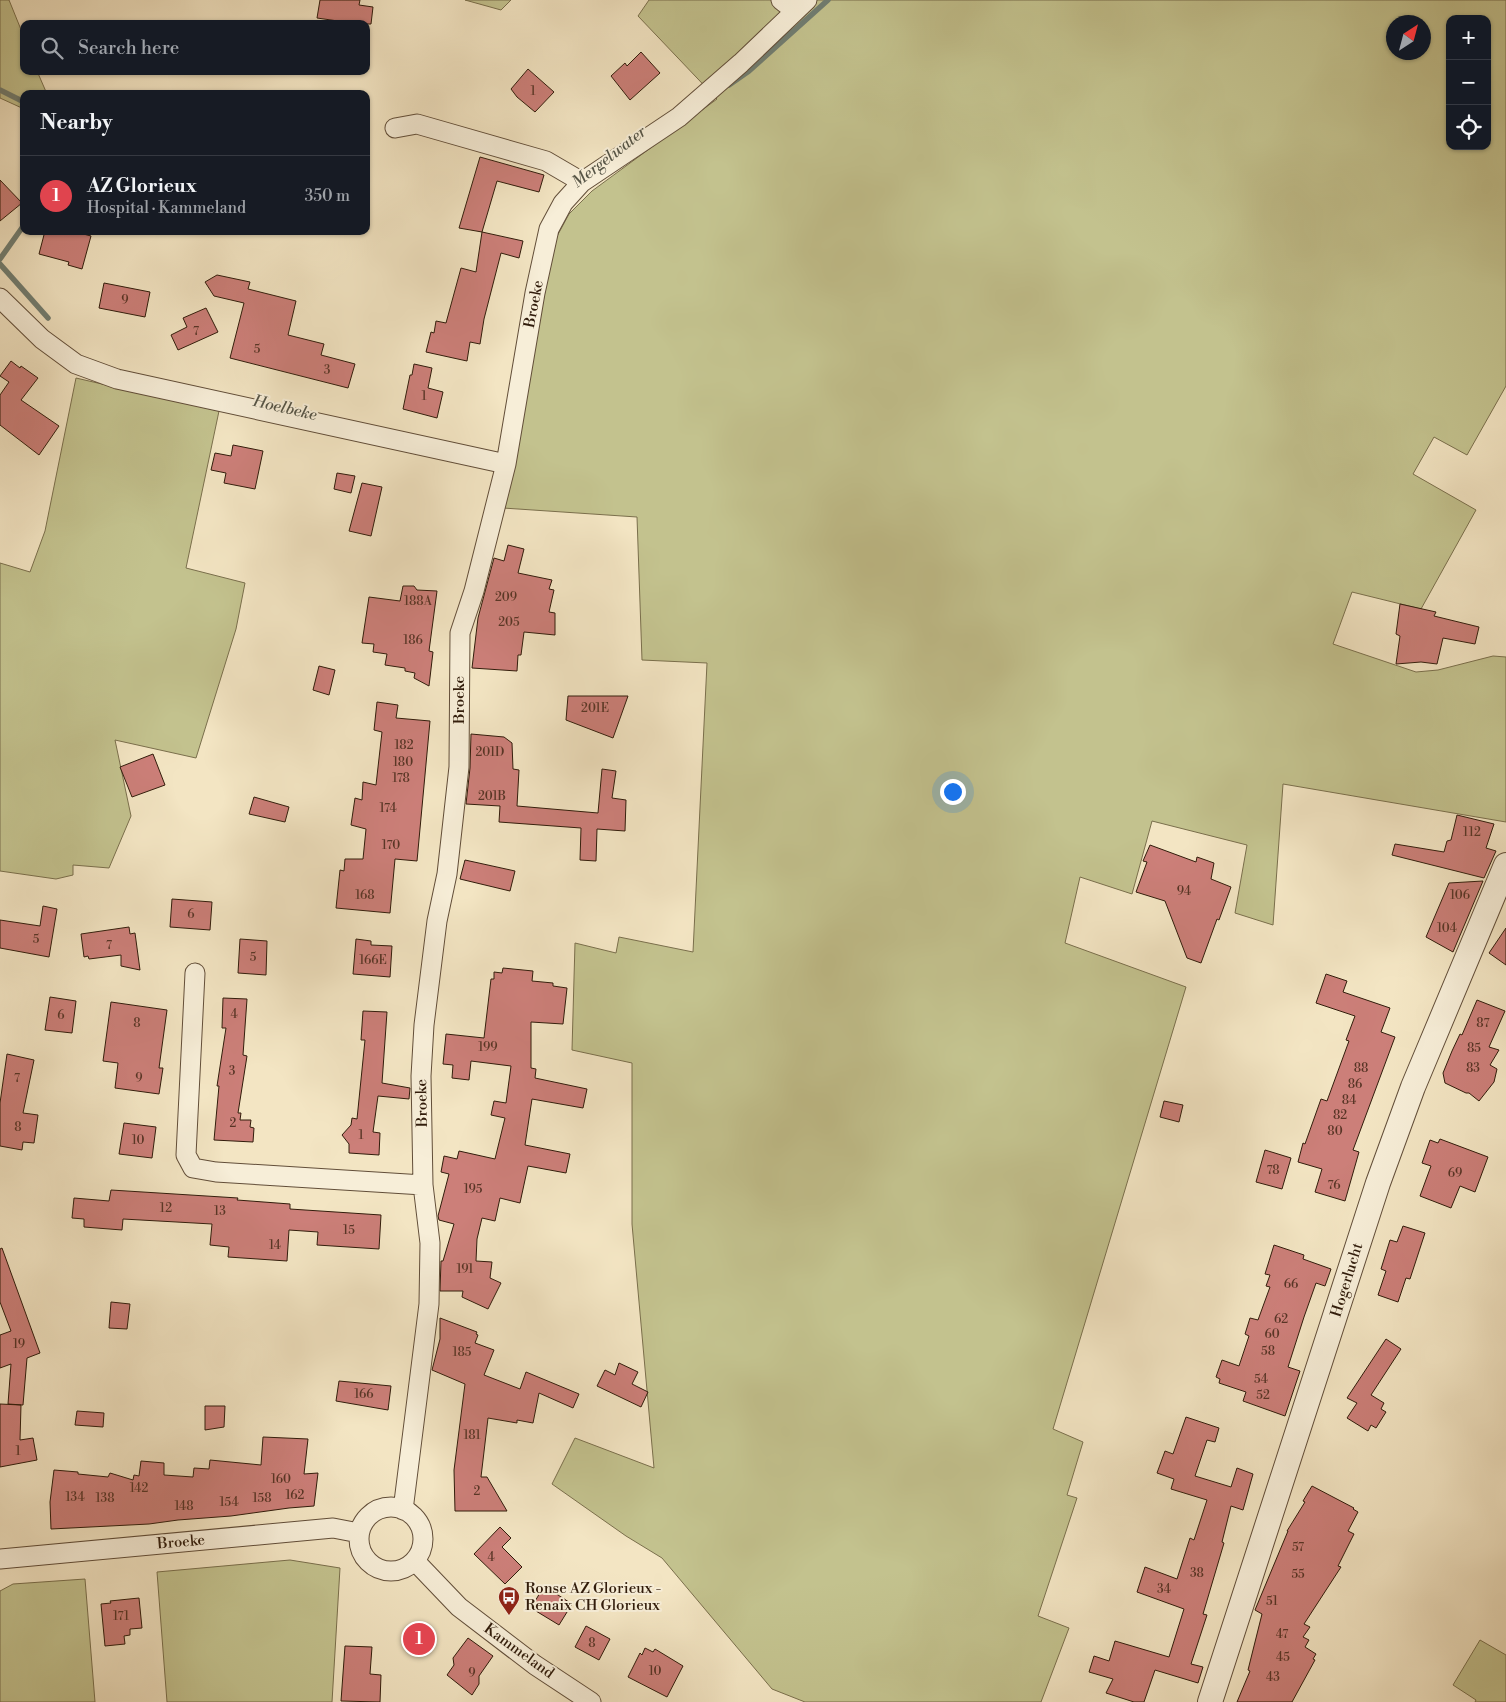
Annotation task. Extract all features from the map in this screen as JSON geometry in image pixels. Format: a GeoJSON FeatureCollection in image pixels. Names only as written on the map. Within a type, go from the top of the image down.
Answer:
{"type":"FeatureCollection","features":[{"type":"Feature","properties":{"kind":"street","name":"Broeke"},"geometry":{"type":"LineString","coordinates":[[403,1510],[429,1304],[430,1243],[423,1184],[421,1076],[424,1025],[437,921],[447,874],[459,767],[460,633],[474,591],[506,464],[535,293],[549,229],[564,203],[582,182],[679,117],[754,52],[794,4]]}},
{"type":"Feature","properties":{"kind":"street"},"geometry":{"type":"LineString","coordinates":[[395,128],[417,124],[546,161],[582,182]]}},
{"type":"Feature","properties":{"kind":"street"},"geometry":{"type":"LineString","coordinates":[[0,298],[42,339],[76,364],[116,379],[506,464]]}},
{"type":"Feature","properties":{"kind":"street","name":"Hogerlucht"},"geometry":{"type":"LineString","coordinates":[[1210,1702],[1378,1184],[1413,1087],[1506,866]]}},
{"type":"Feature","properties":{"kind":"street"},"geometry":{"type":"LineString","coordinates":[[195,973],[186,1155],[193,1168],[216,1172],[423,1184]]}},
{"type":"Feature","properties":{"kind":"street"},"geometry":{"type":"LineString","coordinates":[[392,1507],[403,1510],[412,1516],[422,1530],[422,1546],[415,1561],[396,1571],[389,1572],[375,1568],[361,1551],[359,1544],[359,1533],[365,1519],[374,1511],[380,1509],[392,1507]]}},
{"type":"Feature","properties":{"kind":"street","name":"Broeke"},"geometry":{"type":"LineString","coordinates":[[1,1559],[333,1528],[359,1533]]}},
{"type":"Feature","properties":{"kind":"street","name":"Kammeland"},"geometry":{"type":"LineString","coordinates":[[415,1561],[459,1607],[535,1665],[591,1702]]}},
{"type":"Feature","properties":{"kind":"shaded area"},"geometry":{"type":"Polygon","coordinates":[[[0,0],[9,0],[20,27],[20,75],[39,75],[45,90],[20,90],[20,107],[0,98],[0,0]]]}},
{"type":"Feature","properties":{"kind":"shaded area"},"geometry":{"type":"Polygon","coordinates":[[[465,0],[511,0],[501,10],[465,0]]]}},
{"type":"Feature","properties":{"kind":"shaded area"},"geometry":{"type":"Polygon","coordinates":[[[649,0],[1506,0],[1506,386],[1467,455],[1434,437],[1413,474],[1476,510],[1421,609],[1352,592],[1333,644],[1416,672],[1438,670],[1493,656],[1506,657],[1506,822],[1283,784],[1273,925],[1235,913],[1247,845],[1152,821],[1132,894],[1080,877],[1065,943],[1186,987],[1053,1429],[1083,1442],[1067,1495],[1077,1498],[1038,1616],[1069,1628],[1041,1702],[805,1702],[772,1689],[662,1558],[626,1536],[552,1484],[575,1438],[654,1468],[632,1224],[632,1063],[572,1050],[575,943],[616,953],[619,937],[693,952],[707,663],[642,660],[637,517],[503,508],[555,240],[569,214],[592,191],[717,99],[638,16],[649,0]]]}},
{"type":"Feature","properties":{"kind":"shaded area"},"geometry":{"type":"Polygon","coordinates":[[[76,378],[219,411],[186,568],[245,583],[236,629],[196,758],[115,740],[131,816],[109,868],[73,865],[73,875],[56,879],[0,871],[0,563],[30,572],[45,531],[76,378]]]}},
{"type":"Feature","properties":{"kind":"shaded area"},"geometry":{"type":"Polygon","coordinates":[[[290,1560],[340,1568],[332,1702],[167,1702],[157,1572],[290,1560]]]}},
{"type":"Feature","properties":{"kind":"shaded area"},"geometry":{"type":"Polygon","coordinates":[[[85,1579],[95,1702],[0,1702],[0,1591],[13,1584],[85,1579]]]}},
{"type":"Feature","properties":{"kind":"shaded area"},"geometry":{"type":"Polygon","coordinates":[[[1480,1640],[1506,1655],[1506,1702],[1475,1702],[1476,1700],[1453,1685],[1480,1640]]]}},
{"type":"Feature","properties":{"kind":"building"},"geometry":{"type":"Polygon","coordinates":[[[320,0],[360,0],[359,5],[373,7],[371,24],[370,20],[317,18],[320,0]]]}},
{"type":"Feature","properties":{"kind":"building"},"geometry":{"type":"Polygon","coordinates":[[[641,52],[660,73],[630,100],[611,76],[625,63],[627,66],[641,52]]]}},
{"type":"Feature","properties":{"kind":"building"},"geometry":{"type":"Polygon","coordinates":[[[528,69],[554,92],[535,112],[517,97],[511,89],[528,69]]]}},
{"type":"Feature","properties":{"kind":"building"},"geometry":{"type":"Polygon","coordinates":[[[480,157],[544,175],[539,192],[497,181],[482,232],[459,228],[480,157]]]}},
{"type":"Feature","properties":{"kind":"building"},"geometry":{"type":"Polygon","coordinates":[[[0,180],[20,201],[20,205],[0,221],[0,180]]]}},
{"type":"Feature","properties":{"kind":"building"},"geometry":{"type":"Polygon","coordinates":[[[482,232],[523,241],[519,258],[501,253],[484,319],[480,344],[470,342],[467,361],[426,352],[431,332],[434,333],[436,321],[446,323],[461,268],[476,272],[482,232]]]}},
{"type":"Feature","properties":{"kind":"building"},"geometry":{"type":"Polygon","coordinates":[[[44,235],[91,236],[82,269],[68,265],[69,262],[39,254],[44,235]]]}},
{"type":"Feature","properties":{"kind":"building"},"geometry":{"type":"Polygon","coordinates":[[[217,275],[250,282],[248,289],[296,301],[288,335],[324,344],[321,355],[355,364],[348,388],[230,358],[244,303],[214,296],[205,282],[217,275]]]}},
{"type":"Feature","properties":{"kind":"building"},"geometry":{"type":"Polygon","coordinates":[[[104,283],[150,292],[145,317],[99,308],[104,283]]]}},
{"type":"Feature","properties":{"kind":"building"},"geometry":{"type":"Polygon","coordinates":[[[206,308],[218,332],[178,350],[171,335],[187,327],[183,318],[206,308]]]}},
{"type":"Feature","properties":{"kind":"building"},"geometry":{"type":"Polygon","coordinates":[[[11,361],[38,378],[21,400],[59,426],[39,455],[0,425],[0,395],[9,382],[0,376],[11,361]]]}},
{"type":"Feature","properties":{"kind":"building"},"geometry":{"type":"Polygon","coordinates":[[[414,364],[432,368],[428,388],[443,392],[437,418],[403,409],[414,364]]]}},
{"type":"Feature","properties":{"kind":"building"},"geometry":{"type":"Polygon","coordinates":[[[233,445],[263,451],[255,489],[224,483],[226,473],[211,470],[215,453],[231,456],[233,445]]]}},
{"type":"Feature","properties":{"kind":"building"},"geometry":{"type":"Polygon","coordinates":[[[337,473],[355,476],[351,493],[334,489],[337,473]]]}},
{"type":"Feature","properties":{"kind":"building"},"geometry":{"type":"Polygon","coordinates":[[[362,483],[382,487],[371,536],[349,531],[362,483]]]}},
{"type":"Feature","properties":{"kind":"building"},"geometry":{"type":"Polygon","coordinates":[[[508,545],[524,549],[518,573],[552,580],[549,589],[554,590],[549,612],[555,613],[555,635],[524,632],[521,655],[518,655],[517,671],[472,668],[478,618],[494,558],[504,561],[508,545]]]}},
{"type":"Feature","properties":{"kind":"building"},"geometry":{"type":"Polygon","coordinates":[[[403,586],[414,586],[417,590],[437,591],[429,651],[433,652],[429,686],[414,678],[415,673],[405,671],[405,668],[385,665],[387,654],[373,652],[374,644],[362,643],[369,597],[400,601],[403,586]]]}},
{"type":"Feature","properties":{"kind":"building"},"geometry":{"type":"Polygon","coordinates":[[[1400,604],[1436,612],[1434,616],[1479,627],[1475,644],[1443,638],[1437,664],[1421,662],[1396,664],[1400,636],[1396,634],[1400,604]]]}},
{"type":"Feature","properties":{"kind":"building"},"geometry":{"type":"Polygon","coordinates":[[[319,666],[335,670],[329,695],[313,690],[319,666]]]}},
{"type":"Feature","properties":{"kind":"building"},"geometry":{"type":"Polygon","coordinates":[[[568,696],[628,696],[613,738],[566,720],[568,696]]]}},
{"type":"Feature","properties":{"kind":"building"},"geometry":{"type":"Polygon","coordinates":[[[377,702],[398,705],[396,718],[430,721],[417,861],[395,859],[390,913],[336,908],[340,870],[344,871],[345,859],[363,859],[366,829],[351,825],[355,798],[362,800],[363,782],[376,785],[382,732],[374,730],[377,702]]]}},
{"type":"Feature","properties":{"kind":"building"},"geometry":{"type":"Polygon","coordinates":[[[471,734],[504,737],[512,743],[513,769],[519,770],[517,806],[598,813],[602,769],[616,771],[612,798],[626,800],[625,831],[597,829],[596,861],[580,860],[581,828],[499,822],[500,806],[466,804],[471,734]]]}},
{"type":"Feature","properties":{"kind":"building"},"geometry":{"type":"Polygon","coordinates":[[[153,754],[165,785],[132,797],[120,767],[153,754]]]}},
{"type":"Feature","properties":{"kind":"building"},"geometry":{"type":"Polygon","coordinates":[[[254,797],[289,807],[285,822],[249,814],[254,797]]]}},
{"type":"Feature","properties":{"kind":"building"},"geometry":{"type":"Polygon","coordinates":[[[1457,815],[1494,824],[1486,848],[1496,851],[1484,878],[1392,855],[1395,844],[1444,852],[1447,841],[1451,840],[1457,815]]]}},
{"type":"Feature","properties":{"kind":"building"},"geometry":{"type":"Polygon","coordinates":[[[1150,845],[1196,862],[1197,857],[1214,863],[1211,879],[1231,887],[1201,963],[1187,958],[1165,901],[1136,892],[1147,862],[1143,861],[1150,845]]]}},
{"type":"Feature","properties":{"kind":"building"},"geometry":{"type":"Polygon","coordinates":[[[465,860],[515,871],[510,891],[460,879],[465,860]]]}},
{"type":"Feature","properties":{"kind":"building"},"geometry":{"type":"Polygon","coordinates":[[[1483,881],[1453,952],[1426,937],[1449,883],[1483,881]]]}},
{"type":"Feature","properties":{"kind":"building"},"geometry":{"type":"Polygon","coordinates":[[[172,899],[212,902],[210,930],[170,927],[172,899]]]}},
{"type":"Feature","properties":{"kind":"building"},"geometry":{"type":"Polygon","coordinates":[[[43,906],[57,909],[49,957],[0,948],[0,920],[40,926],[43,906]]]}},
{"type":"Feature","properties":{"kind":"building"},"geometry":{"type":"Polygon","coordinates":[[[129,927],[130,934],[135,933],[140,970],[121,966],[121,955],[89,959],[88,956],[84,957],[81,934],[129,927]]]}},
{"type":"Feature","properties":{"kind":"building"},"geometry":{"type":"Polygon","coordinates":[[[1506,928],[1506,965],[1489,953],[1506,928]]]}},
{"type":"Feature","properties":{"kind":"building"},"geometry":{"type":"Polygon","coordinates":[[[240,939],[267,941],[266,975],[238,973],[240,939]]]}},
{"type":"Feature","properties":{"kind":"building"},"geometry":{"type":"Polygon","coordinates":[[[356,939],[371,941],[371,945],[392,946],[390,977],[353,974],[356,939]]]}},
{"type":"Feature","properties":{"kind":"building"},"geometry":{"type":"Polygon","coordinates":[[[503,968],[533,971],[532,981],[553,983],[553,986],[567,988],[563,1024],[531,1022],[531,1068],[536,1069],[535,1078],[587,1089],[583,1108],[532,1099],[525,1145],[570,1154],[566,1173],[528,1166],[520,1203],[500,1198],[495,1221],[482,1218],[477,1239],[476,1261],[492,1262],[490,1278],[501,1283],[488,1309],[462,1297],[463,1291],[440,1291],[441,1261],[443,1261],[454,1224],[439,1220],[438,1216],[449,1174],[441,1172],[444,1156],[457,1159],[459,1151],[495,1159],[505,1118],[491,1115],[494,1101],[506,1103],[511,1066],[471,1061],[469,1080],[452,1078],[453,1065],[443,1064],[446,1034],[484,1038],[491,979],[494,979],[494,972],[502,973],[503,968]]]}},
{"type":"Feature","properties":{"kind":"building"},"geometry":{"type":"Polygon","coordinates":[[[1326,974],[1347,981],[1343,992],[1390,1008],[1381,1032],[1395,1037],[1353,1150],[1359,1152],[1345,1201],[1315,1192],[1322,1169],[1298,1162],[1303,1143],[1305,1144],[1321,1099],[1327,1101],[1349,1041],[1346,1040],[1355,1016],[1316,1003],[1326,974]]]}},
{"type":"Feature","properties":{"kind":"building"},"geometry":{"type":"Polygon","coordinates":[[[50,997],[76,1001],[72,1033],[45,1030],[50,997]]]}},
{"type":"Feature","properties":{"kind":"building"},"geometry":{"type":"Polygon","coordinates":[[[223,998],[247,999],[243,1055],[247,1056],[238,1113],[241,1113],[240,1120],[251,1120],[250,1127],[254,1128],[253,1142],[214,1140],[219,1086],[217,1086],[226,1028],[222,1028],[223,998]]]}},
{"type":"Feature","properties":{"kind":"building"},"geometry":{"type":"Polygon","coordinates":[[[1477,1000],[1505,1011],[1489,1047],[1499,1050],[1490,1065],[1497,1069],[1494,1082],[1479,1101],[1469,1093],[1445,1083],[1443,1073],[1477,1000]]]}},
{"type":"Feature","properties":{"kind":"building"},"geometry":{"type":"Polygon","coordinates":[[[111,1002],[167,1010],[159,1068],[163,1068],[159,1094],[115,1088],[118,1063],[103,1061],[111,1002]]]}},
{"type":"Feature","properties":{"kind":"building"},"geometry":{"type":"Polygon","coordinates":[[[363,1011],[387,1012],[382,1083],[410,1088],[409,1099],[378,1096],[373,1132],[380,1133],[379,1155],[349,1153],[349,1144],[342,1135],[351,1125],[352,1118],[357,1119],[365,1040],[361,1040],[363,1011]]]}},
{"type":"Feature","properties":{"kind":"building"},"geometry":{"type":"Polygon","coordinates":[[[7,1054],[34,1060],[23,1113],[38,1115],[34,1143],[23,1142],[22,1150],[0,1146],[0,1103],[7,1054]]]}},
{"type":"Feature","properties":{"kind":"building"},"geometry":{"type":"Polygon","coordinates":[[[1164,1101],[1183,1105],[1179,1122],[1160,1117],[1164,1101]]]}},
{"type":"Feature","properties":{"kind":"building"},"geometry":{"type":"Polygon","coordinates":[[[124,1123],[156,1127],[152,1158],[119,1154],[124,1123]]]}},
{"type":"Feature","properties":{"kind":"building"},"geometry":{"type":"Polygon","coordinates":[[[1440,1139],[1488,1157],[1475,1192],[1460,1186],[1451,1208],[1420,1196],[1431,1166],[1422,1163],[1430,1140],[1438,1143],[1440,1139]]]}},
{"type":"Feature","properties":{"kind":"building"},"geometry":{"type":"Polygon","coordinates":[[[1265,1150],[1291,1158],[1282,1189],[1256,1182],[1265,1150]]]}},
{"type":"Feature","properties":{"kind":"building"},"geometry":{"type":"Polygon","coordinates":[[[111,1190],[238,1198],[237,1200],[290,1204],[290,1209],[381,1215],[379,1249],[317,1245],[318,1232],[289,1230],[287,1261],[228,1257],[229,1247],[210,1245],[212,1224],[123,1219],[122,1230],[84,1227],[84,1219],[72,1218],[74,1198],[109,1201],[111,1190]]]}},
{"type":"Feature","properties":{"kind":"building"},"geometry":{"type":"Polygon","coordinates":[[[1403,1226],[1425,1233],[1410,1279],[1406,1278],[1398,1302],[1378,1295],[1386,1271],[1381,1269],[1390,1240],[1397,1242],[1403,1226]]]}},
{"type":"Feature","properties":{"kind":"building"},"geometry":{"type":"Polygon","coordinates":[[[1274,1245],[1304,1255],[1303,1259],[1331,1269],[1325,1286],[1316,1283],[1288,1367],[1300,1371],[1285,1416],[1243,1401],[1246,1392],[1219,1383],[1220,1379],[1216,1377],[1222,1360],[1239,1366],[1249,1336],[1245,1334],[1250,1318],[1258,1320],[1270,1287],[1266,1286],[1270,1275],[1265,1274],[1274,1245]]]}},
{"type":"Feature","properties":{"kind":"building"},"geometry":{"type":"Polygon","coordinates":[[[2,1248],[40,1353],[27,1358],[23,1405],[8,1404],[11,1364],[0,1368],[0,1335],[11,1331],[0,1302],[0,1249],[2,1248]]]}},
{"type":"Feature","properties":{"kind":"building"},"geometry":{"type":"Polygon","coordinates":[[[111,1302],[130,1304],[127,1329],[109,1328],[111,1302]]]}},
{"type":"Feature","properties":{"kind":"building"},"geometry":{"type":"Polygon","coordinates":[[[440,1318],[477,1332],[476,1334],[478,1335],[475,1343],[494,1350],[484,1375],[520,1389],[526,1372],[579,1394],[573,1408],[539,1393],[533,1423],[517,1420],[517,1423],[488,1418],[481,1477],[487,1477],[507,1511],[455,1511],[454,1470],[465,1384],[432,1370],[440,1339],[440,1318]]]}},
{"type":"Feature","properties":{"kind":"building"},"geometry":{"type":"Polygon","coordinates":[[[1386,1339],[1401,1349],[1371,1395],[1384,1403],[1381,1409],[1386,1412],[1376,1428],[1371,1425],[1368,1431],[1347,1418],[1357,1403],[1347,1398],[1386,1339]]]}},
{"type":"Feature","properties":{"kind":"building"},"geometry":{"type":"Polygon","coordinates":[[[619,1363],[638,1372],[632,1384],[648,1392],[641,1407],[597,1386],[605,1370],[615,1375],[619,1363]]]}},
{"type":"Feature","properties":{"kind":"building"},"geometry":{"type":"Polygon","coordinates":[[[339,1381],[391,1386],[388,1410],[336,1401],[339,1381]]]}},
{"type":"Feature","properties":{"kind":"building"},"geometry":{"type":"Polygon","coordinates":[[[0,1404],[21,1405],[20,1440],[33,1438],[37,1460],[0,1467],[0,1404]]]}},
{"type":"Feature","properties":{"kind":"building"},"geometry":{"type":"Polygon","coordinates":[[[205,1406],[225,1406],[224,1427],[205,1430],[205,1406]]]}},
{"type":"Feature","properties":{"kind":"building"},"geometry":{"type":"Polygon","coordinates":[[[77,1411],[104,1413],[103,1427],[75,1425],[77,1411]]]}},
{"type":"Feature","properties":{"kind":"building"},"geometry":{"type":"Polygon","coordinates":[[[1186,1417],[1219,1428],[1215,1442],[1207,1440],[1195,1476],[1231,1487],[1237,1468],[1253,1474],[1243,1510],[1231,1506],[1222,1542],[1224,1543],[1203,1614],[1207,1615],[1191,1664],[1203,1667],[1198,1683],[1155,1670],[1144,1702],[1134,1702],[1106,1693],[1113,1679],[1089,1672],[1094,1656],[1109,1661],[1115,1641],[1169,1657],[1184,1609],[1137,1592],[1145,1567],[1177,1579],[1190,1538],[1194,1540],[1207,1500],[1171,1489],[1174,1479],[1157,1473],[1165,1451],[1173,1454],[1186,1417]]]}},
{"type":"Feature","properties":{"kind":"building"},"geometry":{"type":"Polygon","coordinates":[[[263,1437],[308,1439],[304,1474],[318,1473],[314,1506],[149,1524],[51,1529],[50,1502],[54,1470],[108,1477],[110,1473],[133,1480],[134,1475],[139,1476],[141,1461],[164,1463],[164,1475],[193,1477],[194,1468],[209,1469],[210,1460],[261,1465],[263,1437]]]}},
{"type":"Feature","properties":{"kind":"building"},"geometry":{"type":"Polygon","coordinates":[[[1312,1486],[1354,1508],[1358,1512],[1348,1531],[1354,1534],[1338,1566],[1341,1567],[1304,1624],[1310,1627],[1303,1637],[1309,1640],[1305,1647],[1316,1654],[1313,1659],[1315,1660],[1292,1702],[1237,1702],[1250,1671],[1248,1670],[1262,1614],[1255,1610],[1287,1531],[1305,1502],[1303,1501],[1312,1486]]]}},
{"type":"Feature","properties":{"kind":"building"},"geometry":{"type":"Polygon","coordinates":[[[500,1527],[511,1538],[502,1547],[522,1567],[505,1584],[474,1554],[500,1527]]]}},
{"type":"Feature","properties":{"kind":"building"},"geometry":{"type":"Polygon","coordinates":[[[544,1586],[572,1604],[559,1625],[531,1608],[544,1586]]]}},
{"type":"Feature","properties":{"kind":"building"},"geometry":{"type":"Polygon","coordinates":[[[139,1598],[142,1628],[130,1629],[130,1635],[124,1636],[125,1644],[105,1646],[101,1604],[111,1603],[110,1601],[139,1598]]]}},
{"type":"Feature","properties":{"kind":"building"},"geometry":{"type":"Polygon","coordinates":[[[586,1626],[610,1639],[599,1660],[575,1647],[586,1626]]]}},
{"type":"Feature","properties":{"kind":"building"},"geometry":{"type":"Polygon","coordinates":[[[468,1638],[493,1656],[479,1676],[479,1684],[472,1695],[447,1675],[454,1665],[453,1658],[468,1638]]]}},
{"type":"Feature","properties":{"kind":"building"},"geometry":{"type":"Polygon","coordinates":[[[345,1646],[372,1647],[370,1674],[381,1675],[380,1702],[341,1701],[345,1646]]]}},
{"type":"Feature","properties":{"kind":"building"},"geometry":{"type":"Polygon","coordinates":[[[645,1648],[653,1652],[655,1649],[683,1666],[667,1697],[628,1677],[640,1653],[642,1655],[645,1648]]]}},
{"type":"Feature","properties":{"kind":"waterway","name":"Mergelwater"},"geometry":{"type":"LineString","coordinates":[[729,85],[749,71],[828,0]]}},
{"type":"Feature","properties":{"kind":"waterway","name":"Hoelbeke"},"geometry":{"type":"LineString","coordinates":[[0,90],[20,100]]}},
{"type":"Feature","properties":{"kind":"waterway","name":"Hoelbeke"},"geometry":{"type":"LineString","coordinates":[[0,259],[20,231]]}},
{"type":"Feature","properties":{"kind":"waterway","name":"Hoelbeke"},"geometry":{"type":"LineString","coordinates":[[0,264],[48,318]]}},
{"type":"Feature","properties":{"kind":"place","name":"Ronse AZ Glorieux - Renaix CH Glorieux"},"geometry":{"type":"Point","coordinates":[509,1616]}},
{"type":"Feature","properties":{"kind":"place","name":"AZ Glorieux"},"geometry":{"type":"Point","coordinates":[419,1639]}}]}
